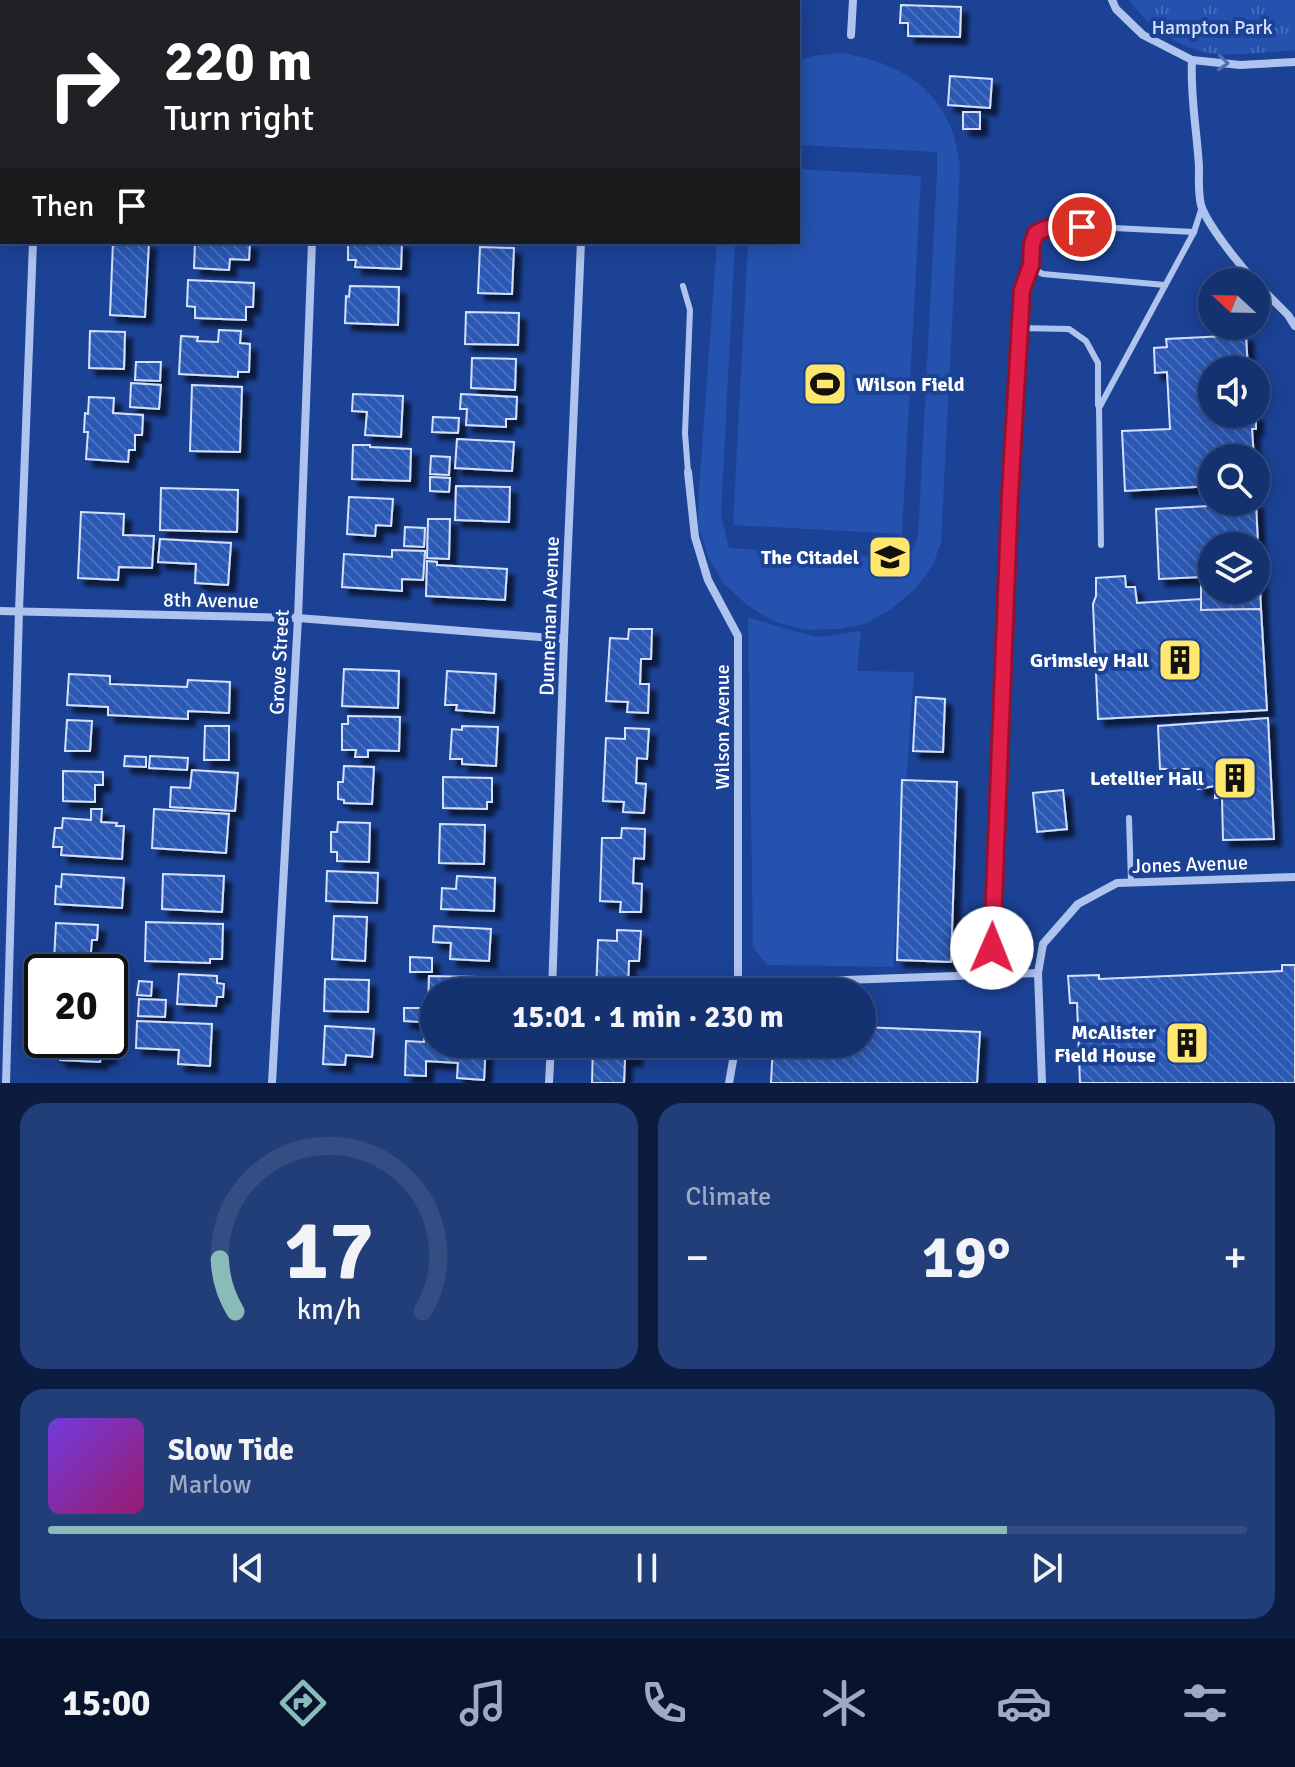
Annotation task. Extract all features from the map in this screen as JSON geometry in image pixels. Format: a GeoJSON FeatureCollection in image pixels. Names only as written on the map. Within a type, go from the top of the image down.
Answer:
{"type":"FeatureCollection","features":[{"type":"Feature","properties":{"kind":"street"},"geometry":{"type":"LineString","coordinates":[[851,35],[853,0]]}},
{"type":"Feature","properties":{"kind":"street"},"geometry":{"type":"LineString","coordinates":[[1112,0],[1116,9],[1143,35],[1192,60],[1240,65],[1295,62]]}},
{"type":"Feature","properties":{"kind":"street"},"geometry":{"type":"LineString","coordinates":[[1192,60],[1191,87],[1202,207],[1222,242],[1243,268]]}},
{"type":"Feature","properties":{"kind":"street"},"geometry":{"type":"LineString","coordinates":[[6,1083],[33,244]]}},
{"type":"Feature","properties":{"kind":"street","name":"Grove Street"},"geometry":{"type":"LineString","coordinates":[[272,1083],[298,618],[312,244]]}},
{"type":"Feature","properties":{"kind":"street","name":"Dunneman Avenue"},"geometry":{"type":"LineString","coordinates":[[552,978],[581,244]]}},
{"type":"Feature","properties":{"kind":"street"},"geometry":{"type":"LineString","coordinates":[[1270,298],[1295,326]]}},
{"type":"Feature","properties":{"kind":"street","name":"Wilson Avenue"},"geometry":{"type":"LineString","coordinates":[[688,472],[695,537],[708,580],[738,636],[738,978]]}},
{"type":"Feature","properties":{"kind":"street","name":"8th Avenue"},"geometry":{"type":"LineString","coordinates":[[0,611],[298,618],[564,639]]}},
{"type":"Feature","properties":{"kind":"street","name":"Jones Avenue"},"geometry":{"type":"LineString","coordinates":[[1038,973],[1043,944],[1078,904],[1117,883],[1295,877]]}},
{"type":"Feature","properties":{"kind":"street"},"geometry":{"type":"LineString","coordinates":[[876,981],[1038,973],[1042,1083]]}},
{"type":"Feature","properties":{"kind":"street"},"geometry":{"type":"LineString","coordinates":[[549,1083],[550,1058]]}},
{"type":"Feature","properties":{"kind":"street"},"geometry":{"type":"LineString","coordinates":[[729,1083],[733,1058]]}},
{"type":"Feature","properties":{"kind":"lane"},"geometry":{"type":"LineString","coordinates":[[1099,408],[1194,232],[1202,207]]}},
{"type":"Feature","properties":{"kind":"lane"},"geometry":{"type":"LineString","coordinates":[[991,975],[1010,494],[1022,290],[1031,265],[1032,244],[1036,233],[1054,225],[1194,232]]}},
{"type":"Feature","properties":{"kind":"lane"},"geometry":{"type":"LineString","coordinates":[[1031,265],[1043,274],[1165,285]]}},
{"type":"Feature","properties":{"kind":"lane"},"geometry":{"type":"LineString","coordinates":[[683,286],[690,310],[685,433],[688,472]]}},
{"type":"Feature","properties":{"kind":"lane"},"geometry":{"type":"LineString","coordinates":[[1020,328],[1069,329],[1086,341],[1098,363],[1101,545]]}},
{"type":"Feature","properties":{"kind":"lane"},"geometry":{"type":"LineString","coordinates":[[1129,818],[1131,882]]}},
{"type":"Feature","properties":{"kind":"green space","name":"Hampton Park"},"geometry":{"type":"Polygon","coordinates":[[[1129,0],[1295,0],[1295,50],[1234,54],[1200,51],[1160,31],[1129,0]]]}},
{"type":"Feature","properties":{"kind":"green space"},"geometry":{"type":"Polygon","coordinates":[[[839,53],[872,60],[903,73],[917,83],[940,107],[951,128],[960,165],[941,542],[933,565],[916,588],[890,610],[865,624],[804,630],[773,621],[747,605],[724,584],[709,559],[698,526],[717,244],[735,244],[721,515],[729,548],[909,559],[918,536],[937,173],[937,152],[800,145],[800,60],[839,53]]]}},
{"type":"Feature","properties":{"kind":"green space","name":"Wilson Field"},"geometry":{"type":"Polygon","coordinates":[[[800,169],[921,176],[902,534],[733,525],[748,244],[800,244],[800,169]]]}},
{"type":"Feature","properties":{"kind":"green space"},"geometry":{"type":"Polygon","coordinates":[[[748,617],[818,637],[861,631],[857,671],[914,672],[893,967],[768,965],[753,948],[748,617]]]}},
{"type":"Feature","properties":{"kind":"building"},"geometry":{"type":"Polygon","coordinates":[[[901,5],[961,7],[960,37],[908,36],[908,23],[900,23],[901,5]]]}},
{"type":"Feature","properties":{"kind":"building"},"geometry":{"type":"Polygon","coordinates":[[[950,76],[992,79],[990,108],[948,105],[950,76]]]}},
{"type":"Feature","properties":{"kind":"building"},"geometry":{"type":"Polygon","coordinates":[[[963,112],[980,112],[980,129],[963,129],[963,112]]]}},
{"type":"Feature","properties":{"kind":"building"},"geometry":{"type":"Polygon","coordinates":[[[113,244],[149,244],[145,317],[110,315],[113,244]]]}},
{"type":"Feature","properties":{"kind":"building"},"geometry":{"type":"Polygon","coordinates":[[[195,244],[250,244],[249,260],[230,259],[229,270],[194,268],[195,244]]]}},
{"type":"Feature","properties":{"kind":"building"},"geometry":{"type":"Polygon","coordinates":[[[348,244],[402,244],[401,269],[355,267],[356,260],[348,260],[348,244]]]}},
{"type":"Feature","properties":{"kind":"building"},"geometry":{"type":"Polygon","coordinates":[[[480,247],[514,248],[512,294],[478,293],[480,247]]]}},
{"type":"Feature","properties":{"kind":"building"},"geometry":{"type":"Polygon","coordinates":[[[188,280],[254,283],[253,307],[246,307],[246,320],[195,318],[195,307],[187,306],[188,280]]]}},
{"type":"Feature","properties":{"kind":"building"},"geometry":{"type":"Polygon","coordinates":[[[350,286],[399,287],[398,325],[345,323],[346,296],[349,297],[350,286]]]}},
{"type":"Feature","properties":{"kind":"building"},"geometry":{"type":"Polygon","coordinates":[[[466,312],[519,313],[518,345],[465,344],[466,312]]]}},
{"type":"Feature","properties":{"kind":"building"},"geometry":{"type":"Polygon","coordinates":[[[219,330],[241,331],[240,343],[250,344],[249,372],[238,372],[238,377],[179,374],[181,336],[218,342],[219,330]]]}},
{"type":"Feature","properties":{"kind":"building"},"geometry":{"type":"Polygon","coordinates":[[[90,331],[125,332],[124,369],[89,368],[90,331]]]}},
{"type":"Feature","properties":{"kind":"building"},"geometry":{"type":"Polygon","coordinates":[[[1166,339],[1246,340],[1247,356],[1198,356],[1198,428],[1256,428],[1252,429],[1253,444],[1198,444],[1198,487],[1125,491],[1122,431],[1170,429],[1167,372],[1155,373],[1154,348],[1167,347],[1166,339]]]}},
{"type":"Feature","properties":{"kind":"building"},"geometry":{"type":"Polygon","coordinates":[[[472,358],[516,359],[515,390],[471,388],[472,358]]]}},
{"type":"Feature","properties":{"kind":"building"},"geometry":{"type":"Polygon","coordinates":[[[136,362],[161,362],[160,381],[135,380],[136,362]]]}},
{"type":"Feature","properties":{"kind":"building"},"geometry":{"type":"Polygon","coordinates":[[[131,383],[161,385],[159,409],[130,407],[131,383]]]}},
{"type":"Feature","properties":{"kind":"building"},"geometry":{"type":"Polygon","coordinates":[[[192,385],[242,387],[240,452],[190,451],[192,385]]]}},
{"type":"Feature","properties":{"kind":"building"},"geometry":{"type":"Polygon","coordinates":[[[353,394],[403,396],[401,437],[365,435],[367,412],[352,411],[353,394]]]}},
{"type":"Feature","properties":{"kind":"building"},"geometry":{"type":"Polygon","coordinates":[[[461,394],[517,397],[516,419],[506,419],[506,427],[466,425],[467,409],[460,409],[461,394]]]}},
{"type":"Feature","properties":{"kind":"building"},"geometry":{"type":"Polygon","coordinates":[[[89,397],[114,398],[113,413],[143,415],[142,435],[135,435],[135,450],[129,450],[128,462],[86,459],[88,432],[84,432],[89,397]]]}},
{"type":"Feature","properties":{"kind":"building"},"geometry":{"type":"Polygon","coordinates":[[[433,417],[459,418],[458,433],[432,432],[433,417]]]}},
{"type":"Feature","properties":{"kind":"building"},"geometry":{"type":"Polygon","coordinates":[[[457,439],[514,442],[512,471],[455,468],[457,439]]]}},
{"type":"Feature","properties":{"kind":"building"},"geometry":{"type":"Polygon","coordinates":[[[353,445],[411,449],[410,481],[352,479],[353,445]]]}},
{"type":"Feature","properties":{"kind":"building"},"geometry":{"type":"Polygon","coordinates":[[[431,456],[450,457],[449,475],[430,474],[431,456]]]}},
{"type":"Feature","properties":{"kind":"building"},"geometry":{"type":"Polygon","coordinates":[[[430,477],[450,478],[449,492],[430,491],[430,477]]]}},
{"type":"Feature","properties":{"kind":"building"},"geometry":{"type":"Polygon","coordinates":[[[456,486],[510,487],[509,522],[455,520],[456,486]]]}},
{"type":"Feature","properties":{"kind":"building"},"geometry":{"type":"Polygon","coordinates":[[[161,488],[238,490],[237,532],[160,530],[161,488]]]}},
{"type":"Feature","properties":{"kind":"building"},"geometry":{"type":"Polygon","coordinates":[[[349,497],[393,499],[391,526],[376,525],[375,536],[347,534],[349,497]]]}},
{"type":"Feature","properties":{"kind":"building"},"geometry":{"type":"Polygon","coordinates":[[[1198,507],[1198,516],[1257,516],[1257,532],[1198,532],[1198,577],[1159,579],[1156,509],[1198,507]]]}},
{"type":"Feature","properties":{"kind":"building"},"geometry":{"type":"Polygon","coordinates":[[[81,512],[124,514],[123,535],[154,536],[152,568],[119,567],[118,580],[78,578],[81,512]]]}},
{"type":"Feature","properties":{"kind":"building"},"geometry":{"type":"Polygon","coordinates":[[[428,519],[450,519],[449,559],[427,558],[428,519]]]}},
{"type":"Feature","properties":{"kind":"building"},"geometry":{"type":"Polygon","coordinates":[[[405,527],[425,528],[424,547],[404,546],[405,527]]]}},
{"type":"Feature","properties":{"kind":"building"},"geometry":{"type":"Polygon","coordinates":[[[160,539],[231,543],[228,585],[195,583],[196,564],[158,562],[160,539]]]}},
{"type":"Feature","properties":{"kind":"building"},"geometry":{"type":"Polygon","coordinates":[[[392,550],[425,551],[423,580],[402,579],[402,591],[342,587],[344,554],[392,557],[392,550]]]}},
{"type":"Feature","properties":{"kind":"building"},"geometry":{"type":"Polygon","coordinates":[[[427,561],[437,562],[437,565],[507,569],[505,600],[426,596],[427,561]]]}},
{"type":"Feature","properties":{"kind":"building","name":"Grimsley Hall"},"geometry":{"type":"Polygon","coordinates":[[[1125,576],[1126,587],[1135,587],[1137,603],[1198,599],[1201,610],[1261,609],[1267,710],[1098,719],[1093,604],[1096,578],[1125,576]]]}},
{"type":"Feature","properties":{"kind":"building"},"geometry":{"type":"Polygon","coordinates":[[[1201,604],[1261,604],[1261,609],[1201,610],[1201,604]]]}},
{"type":"Feature","properties":{"kind":"building"},"geometry":{"type":"Polygon","coordinates":[[[629,629],[652,629],[651,659],[641,659],[640,684],[649,684],[648,713],[627,712],[628,702],[606,701],[610,638],[628,639],[629,629]]]}},
{"type":"Feature","properties":{"kind":"building"},"geometry":{"type":"Polygon","coordinates":[[[344,669],[399,671],[398,708],[342,706],[344,669]]]}},
{"type":"Feature","properties":{"kind":"building"},"geometry":{"type":"Polygon","coordinates":[[[447,671],[496,674],[494,713],[456,710],[457,705],[445,705],[447,671]]]}},
{"type":"Feature","properties":{"kind":"building"},"geometry":{"type":"Polygon","coordinates":[[[69,674],[110,676],[110,684],[187,687],[188,680],[230,682],[229,713],[188,711],[188,719],[108,715],[108,707],[67,705],[69,674]]]}},
{"type":"Feature","properties":{"kind":"building"},"geometry":{"type":"Polygon","coordinates":[[[916,697],[945,699],[943,752],[913,751],[916,697]]]}},
{"type":"Feature","properties":{"kind":"building"},"geometry":{"type":"Polygon","coordinates":[[[348,716],[400,717],[399,751],[368,750],[368,757],[355,757],[356,750],[342,750],[342,724],[348,724],[348,716]]]}},
{"type":"Feature","properties":{"kind":"building","name":"Letellier Hall"},"geometry":{"type":"Polygon","coordinates":[[[1268,718],[1274,839],[1223,840],[1222,797],[1215,798],[1215,786],[1198,789],[1198,769],[1160,769],[1158,726],[1268,718]]]}},
{"type":"Feature","properties":{"kind":"building"},"geometry":{"type":"Polygon","coordinates":[[[67,720],[92,721],[90,751],[65,751],[67,720]]]}},
{"type":"Feature","properties":{"kind":"building"},"geometry":{"type":"Polygon","coordinates":[[[205,726],[229,726],[229,760],[204,760],[205,726]]]}},
{"type":"Feature","properties":{"kind":"building"},"geometry":{"type":"Polygon","coordinates":[[[462,726],[498,727],[496,766],[462,764],[462,759],[450,759],[452,729],[462,730],[462,726]]]}},
{"type":"Feature","properties":{"kind":"building"},"geometry":{"type":"Polygon","coordinates":[[[625,728],[649,729],[647,759],[637,758],[636,783],[646,784],[644,813],[623,812],[624,802],[603,801],[606,738],[625,739],[625,728]]]}},
{"type":"Feature","properties":{"kind":"building"},"geometry":{"type":"Polygon","coordinates":[[[125,756],[146,757],[146,767],[124,766],[125,756]]]}},
{"type":"Feature","properties":{"kind":"building"},"geometry":{"type":"Polygon","coordinates":[[[150,756],[188,758],[187,770],[149,768],[150,756]]]}},
{"type":"Feature","properties":{"kind":"building"},"geometry":{"type":"Polygon","coordinates":[[[344,766],[374,767],[372,804],[344,803],[344,800],[338,799],[338,782],[343,782],[344,766]]]}},
{"type":"Feature","properties":{"kind":"building"},"geometry":{"type":"Polygon","coordinates":[[[192,770],[238,773],[235,811],[170,807],[171,787],[190,788],[192,770]]]}},
{"type":"Feature","properties":{"kind":"building"},"geometry":{"type":"Polygon","coordinates":[[[63,771],[103,772],[103,785],[95,785],[95,802],[63,801],[63,771]]]}},
{"type":"Feature","properties":{"kind":"building"},"geometry":{"type":"Polygon","coordinates":[[[443,777],[492,778],[492,802],[487,802],[487,809],[443,808],[443,777]]]}},
{"type":"Feature","properties":{"kind":"building"},"geometry":{"type":"Polygon","coordinates":[[[902,780],[957,782],[951,962],[897,960],[902,780]]]}},
{"type":"Feature","properties":{"kind":"building"},"geometry":{"type":"Polygon","coordinates":[[[1063,790],[1067,829],[1037,832],[1033,793],[1063,790]]]}},
{"type":"Feature","properties":{"kind":"building"},"geometry":{"type":"Polygon","coordinates":[[[91,809],[102,809],[101,822],[124,826],[122,859],[61,855],[62,847],[53,847],[55,828],[62,828],[63,818],[91,820],[91,809]]]}},
{"type":"Feature","properties":{"kind":"building"},"geometry":{"type":"Polygon","coordinates":[[[154,809],[229,814],[226,853],[152,848],[154,809]]]}},
{"type":"Feature","properties":{"kind":"building"},"geometry":{"type":"Polygon","coordinates":[[[338,822],[370,823],[369,862],[337,861],[337,852],[331,852],[331,832],[337,832],[338,822]]]}},
{"type":"Feature","properties":{"kind":"building"},"geometry":{"type":"Polygon","coordinates":[[[440,824],[485,825],[484,864],[439,863],[440,824]]]}},
{"type":"Feature","properties":{"kind":"building"},"geometry":{"type":"Polygon","coordinates":[[[622,828],[645,829],[644,859],[634,858],[633,883],[642,884],[641,912],[620,912],[621,902],[600,901],[602,838],[621,838],[622,828]]]}},
{"type":"Feature","properties":{"kind":"building"},"geometry":{"type":"Polygon","coordinates":[[[327,871],[378,873],[377,903],[326,901],[327,871]]]}},
{"type":"Feature","properties":{"kind":"building"},"geometry":{"type":"Polygon","coordinates":[[[62,874],[124,878],[122,908],[55,904],[56,886],[61,887],[62,874]]]}},
{"type":"Feature","properties":{"kind":"building"},"geometry":{"type":"Polygon","coordinates":[[[163,874],[224,876],[222,912],[162,909],[163,874]]]}},
{"type":"Feature","properties":{"kind":"building"},"geometry":{"type":"Polygon","coordinates":[[[457,876],[495,878],[494,911],[441,909],[442,888],[456,889],[457,876]]]}},
{"type":"Feature","properties":{"kind":"building"},"geometry":{"type":"Polygon","coordinates":[[[334,916],[367,917],[365,961],[332,959],[334,916]]]}},
{"type":"Feature","properties":{"kind":"building"},"geometry":{"type":"Polygon","coordinates":[[[146,922],[223,924],[222,959],[210,959],[210,963],[145,961],[146,922]]]}},
{"type":"Feature","properties":{"kind":"building"},"geometry":{"type":"Polygon","coordinates":[[[56,923],[98,925],[97,940],[92,940],[91,954],[54,954],[56,923]]]}},
{"type":"Feature","properties":{"kind":"building"},"geometry":{"type":"Polygon","coordinates":[[[434,926],[491,929],[489,961],[450,959],[451,943],[433,942],[434,926]]]}},
{"type":"Feature","properties":{"kind":"building"},"geometry":{"type":"Polygon","coordinates":[[[617,930],[641,931],[639,961],[629,961],[628,978],[597,978],[598,940],[617,941],[617,930]]]}},
{"type":"Feature","properties":{"kind":"building"},"geometry":{"type":"Polygon","coordinates":[[[410,957],[432,958],[432,972],[410,972],[410,957]]]}},
{"type":"Feature","properties":{"kind":"building","name":"McAlister Field House"},"geometry":{"type":"Polygon","coordinates":[[[1282,965],[1295,965],[1295,1083],[1080,1083],[1077,1003],[1070,1003],[1068,976],[1099,975],[1099,979],[1282,971],[1282,965]]]}},
{"type":"Feature","properties":{"kind":"building"},"geometry":{"type":"Polygon","coordinates":[[[179,974],[217,976],[217,983],[224,984],[223,997],[217,997],[216,1006],[177,1004],[179,974]]]}},
{"type":"Feature","properties":{"kind":"building"},"geometry":{"type":"Polygon","coordinates":[[[429,976],[479,977],[479,978],[429,976]]]}},
{"type":"Feature","properties":{"kind":"building"},"geometry":{"type":"Polygon","coordinates":[[[325,979],[369,980],[368,1012],[324,1011],[325,979]]]}},
{"type":"Feature","properties":{"kind":"building"},"geometry":{"type":"Polygon","coordinates":[[[139,981],[152,982],[151,996],[137,995],[139,981]]]}},
{"type":"Feature","properties":{"kind":"building"},"geometry":{"type":"Polygon","coordinates":[[[139,999],[166,1000],[165,1017],[138,1016],[139,999]]]}},
{"type":"Feature","properties":{"kind":"building"},"geometry":{"type":"Polygon","coordinates":[[[404,1008],[420,1008],[420,1022],[404,1021],[404,1008]]]}},
{"type":"Feature","properties":{"kind":"building"},"geometry":{"type":"Polygon","coordinates":[[[137,1021],[212,1024],[210,1066],[178,1064],[179,1050],[136,1048],[137,1021]]]}},
{"type":"Feature","properties":{"kind":"building"},"geometry":{"type":"Polygon","coordinates":[[[325,1026],[374,1029],[372,1057],[346,1055],[345,1065],[323,1064],[325,1026]]]}},
{"type":"Feature","properties":{"kind":"building"},"geometry":{"type":"Polygon","coordinates":[[[876,1028],[980,1032],[977,1083],[771,1083],[772,1058],[876,1058],[876,1028]]]}},
{"type":"Feature","properties":{"kind":"building"},"geometry":{"type":"Polygon","coordinates":[[[406,1041],[420,1042],[420,1058],[485,1058],[484,1080],[457,1078],[458,1063],[426,1061],[426,1076],[405,1075],[406,1041]]]}},
{"type":"Feature","properties":{"kind":"building"},"geometry":{"type":"Polygon","coordinates":[[[60,1058],[101,1058],[100,1062],[60,1058]]]}},
{"type":"Feature","properties":{"kind":"building"},"geometry":{"type":"Polygon","coordinates":[[[593,1058],[635,1058],[625,1059],[624,1083],[592,1083],[593,1058]]]}},
{"type":"Feature","properties":{"kind":"place","name":"Wilson Field"},"geometry":{"type":"Point","coordinates":[825,384]}},
{"type":"Feature","properties":{"kind":"place","name":"The Citadel"},"geometry":{"type":"Point","coordinates":[890,557]}},
{"type":"Feature","properties":{"kind":"place","name":"Grimsley Hall"},"geometry":{"type":"Point","coordinates":[1180,660]}},
{"type":"Feature","properties":{"kind":"place","name":"Letellier Hall"},"geometry":{"type":"Point","coordinates":[1235,778]}},
{"type":"Feature","properties":{"kind":"place","name":"McAlister Field House"},"geometry":{"type":"Point","coordinates":[1187,1043]}},
{"type":"Feature","properties":{"kind":"route"},"geometry":{"type":"LineString","coordinates":[[992,948],[1010,494],[1022,290],[1031,265],[1036,233],[1054,225],[1082,227]]}}]}
